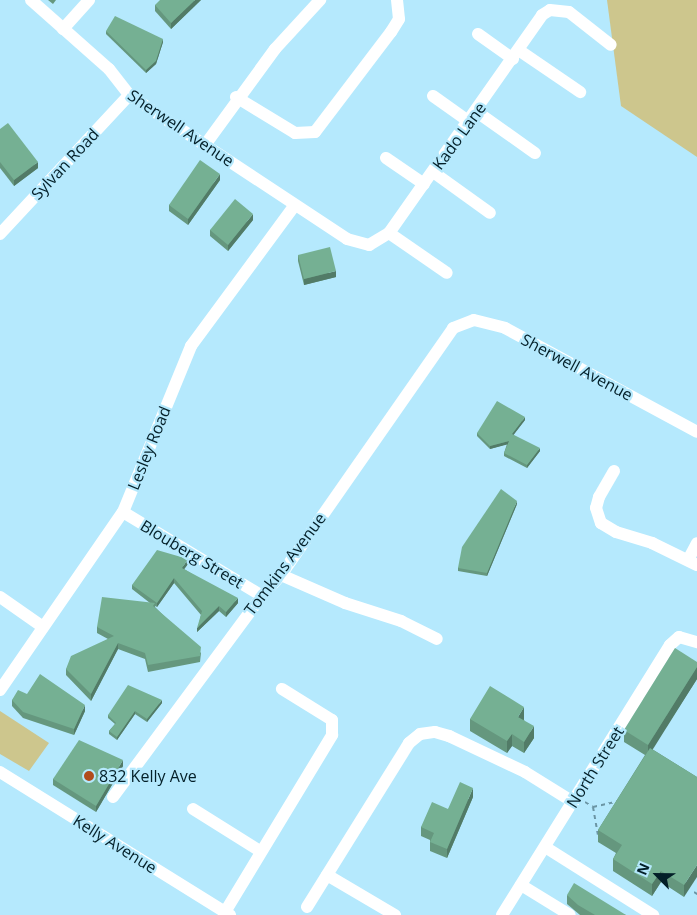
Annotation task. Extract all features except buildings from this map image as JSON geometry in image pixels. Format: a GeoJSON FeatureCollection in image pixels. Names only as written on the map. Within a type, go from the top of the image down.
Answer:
{"type":"FeatureCollection","features":[{"type":"Feature","properties":{"kind":"street","name":"Sherwell Avenue"},"geometry":{"type":"LineString","coordinates":[[31,0],[109,69],[129,95],[295,205]]}},
{"type":"Feature","properties":{"kind":"street"},"geometry":{"type":"LineString","coordinates":[[63,29],[89,0]]}},
{"type":"Feature","properties":{"kind":"street"},"geometry":{"type":"LineString","coordinates":[[205,144],[236,97],[275,49],[320,0]]}},
{"type":"Feature","properties":{"kind":"street"},"geometry":{"type":"LineString","coordinates":[[236,97],[295,134],[315,132],[391,32],[399,18],[397,0]]}},
{"type":"Feature","properties":{"kind":"street","name":"Kado Lane"},"geometry":{"type":"LineString","coordinates":[[295,205],[359,244],[369,245],[389,233],[516,55],[542,15],[560,9],[574,15],[611,45]]}},
{"type":"Feature","properties":{"kind":"street"},"geometry":{"type":"LineString","coordinates":[[478,34],[580,92]]}},
{"type":"Feature","properties":{"kind":"street","name":"Sylvan Road"},"geometry":{"type":"LineString","coordinates":[[0,234],[129,95]]}},
{"type":"Feature","properties":{"kind":"street"},"geometry":{"type":"LineString","coordinates":[[433,96],[534,153]]}},
{"type":"Feature","properties":{"kind":"street"},"geometry":{"type":"LineString","coordinates":[[386,158],[424,184]]}},
{"type":"Feature","properties":{"kind":"street"},"geometry":{"type":"LineString","coordinates":[[433,172],[490,213]]}},
{"type":"Feature","properties":{"kind":"street","name":"Lesley Road"},"geometry":{"type":"LineString","coordinates":[[0,690],[123,512],[191,346],[295,205]]}},
{"type":"Feature","properties":{"kind":"street"},"geometry":{"type":"LineString","coordinates":[[389,233],[447,273]]}},
{"type":"Feature","properties":{"kind":"street","name":"Sherwell Avenue"},"geometry":{"type":"LineString","coordinates":[[453,328],[474,320],[504,328],[695,427]]}},
{"type":"Feature","properties":{"kind":"street","name":"Tomkins Avenue"},"geometry":{"type":"LineString","coordinates":[[113,798],[262,596],[281,575],[453,328]]}},
{"type":"Feature","properties":{"kind":"street"},"geometry":{"type":"LineString","coordinates":[[614,471],[599,497],[596,508],[601,523],[616,532],[652,543],[693,563],[697,543]]}},
{"type":"Feature","properties":{"kind":"street","name":"Blouberg Street"},"geometry":{"type":"LineString","coordinates":[[123,512],[262,596]]}},
{"type":"Feature","properties":{"kind":"street"},"geometry":{"type":"LineString","coordinates":[[281,575],[345,603],[401,621],[437,639]]}},
{"type":"Feature","properties":{"kind":"street"},"geometry":{"type":"LineString","coordinates":[[0,597],[43,627]]}},
{"type":"Feature","properties":{"kind":"street","name":"North Street"},"geometry":{"type":"LineString","coordinates":[[502,915],[670,645],[679,638],[697,642]]}},
{"type":"Feature","properties":{"kind":"street"},"geometry":{"type":"LineString","coordinates":[[228,913],[260,851],[334,727],[332,720],[324,714],[282,689]]}},
{"type":"Feature","properties":{"kind":"street"},"geometry":{"type":"LineString","coordinates":[[308,908],[408,743],[420,734],[435,732],[449,736],[524,772],[574,800]]}},
{"type":"Feature","properties":{"kind":"street","name":"Kelly Avenue"},"geometry":{"type":"LineString","coordinates":[[0,772],[228,913]]}},
{"type":"Feature","properties":{"kind":"street"},"geometry":{"type":"LineString","coordinates":[[193,809],[260,851]]}},
{"type":"Feature","properties":{"kind":"street"},"geometry":{"type":"LineString","coordinates":[[545,847],[653,915]]}},
{"type":"Feature","properties":{"kind":"street"},"geometry":{"type":"LineString","coordinates":[[327,875],[395,915]]}},
{"type":"Feature","properties":{"kind":"street"},"geometry":{"type":"LineString","coordinates":[[521,885],[570,915]]}},
{"type":"Feature","properties":{"kind":"path"},"geometry":{"type":"LineString","coordinates":[[574,800],[593,807],[621,800]]}},
{"type":"Feature","properties":{"kind":"path"},"geometry":{"type":"LineString","coordinates":[[593,807],[598,835]]}},
{"type":"Feature","properties":{"kind":"shaded area"},"geometry":{"type":"Polygon","coordinates":[[[607,0],[697,0],[697,157],[621,106],[607,0]]]}},
{"type":"Feature","properties":{"kind":"shaded area"},"geometry":{"type":"Polygon","coordinates":[[[0,711],[49,743],[29,771],[0,754],[0,711]]]}},
{"type":"Feature","properties":{"kind":"place","name":"832 Kelly Ave"},"geometry":{"type":"Point","coordinates":[89,776]}}]}
